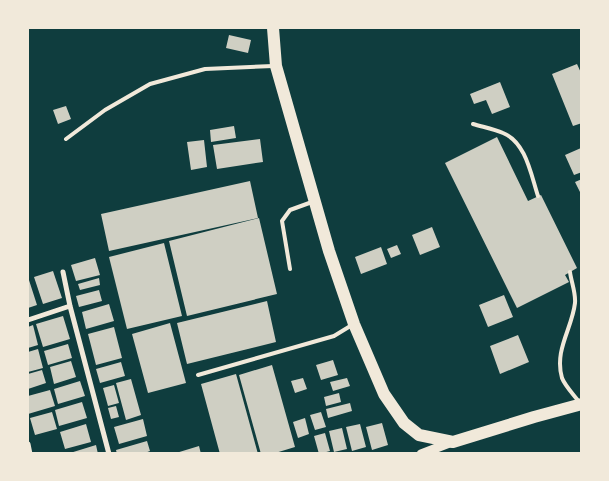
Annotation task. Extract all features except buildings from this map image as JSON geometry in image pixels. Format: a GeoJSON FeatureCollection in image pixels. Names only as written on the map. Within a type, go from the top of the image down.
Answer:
{"type":"FeatureCollection","features":[{"type":"Feature","properties":{"kind":"main road"},"geometry":{"type":"LineString","coordinates":[[274,28],[276,66],[314,201],[354,324],[384,394],[404,423],[419,436],[452,442],[581,405]]}},
{"type":"Feature","properties":{"kind":"street"},"geometry":{"type":"LineString","coordinates":[[63,272],[70,306],[109,454]]}},
{"type":"Feature","properties":{"kind":"street"},"geometry":{"type":"LineString","coordinates":[[28,320],[70,306]]}},
{"type":"Feature","properties":{"kind":"street"},"geometry":{"type":"LineString","coordinates":[[420,454],[452,442]]}},
{"type":"Feature","properties":{"kind":"street"},"geometry":{"type":"LineString","coordinates":[[28,444],[30,454]]}},
{"type":"Feature","properties":{"kind":"lane"},"geometry":{"type":"LineString","coordinates":[[66,139],[105,110],[150,84],[205,69],[276,66]]}},
{"type":"Feature","properties":{"kind":"lane"},"geometry":{"type":"LineString","coordinates":[[473,124],[504,133],[516,141],[522,150],[538,196]]}},
{"type":"Feature","properties":{"kind":"lane"},"geometry":{"type":"LineString","coordinates":[[290,269],[282,222],[290,210],[314,201]]}},
{"type":"Feature","properties":{"kind":"lane"},"geometry":{"type":"LineString","coordinates":[[570,272],[575,301],[570,325],[560,353],[560,363],[562,379],[581,405]]}},
{"type":"Feature","properties":{"kind":"lane"},"geometry":{"type":"LineString","coordinates":[[198,375],[334,336],[354,324]]}}]}
